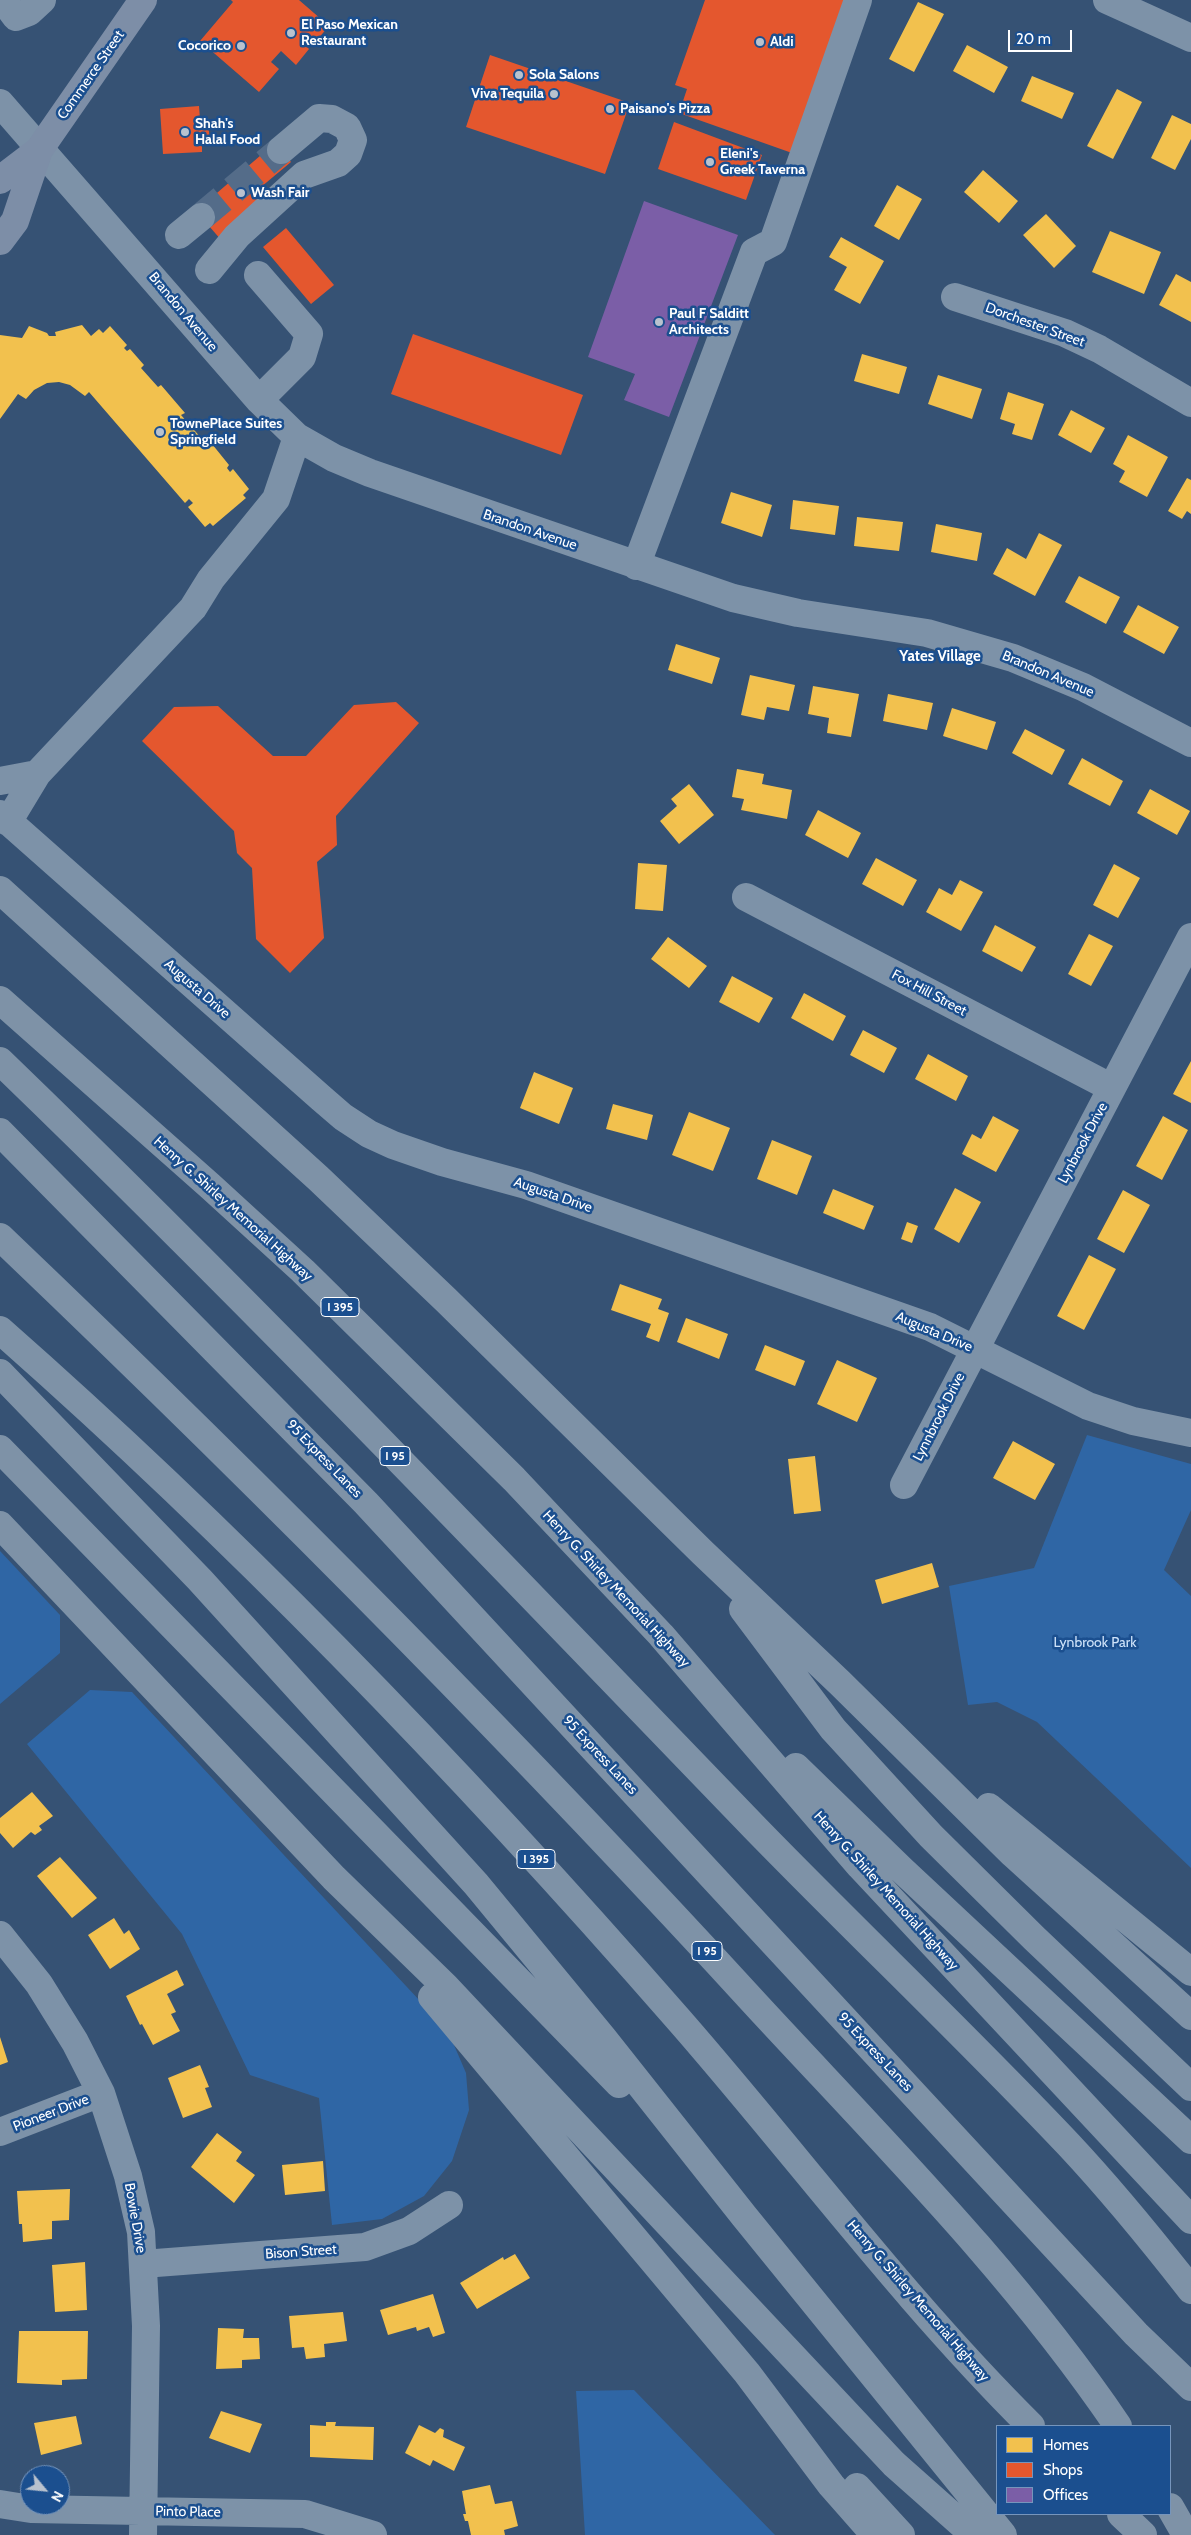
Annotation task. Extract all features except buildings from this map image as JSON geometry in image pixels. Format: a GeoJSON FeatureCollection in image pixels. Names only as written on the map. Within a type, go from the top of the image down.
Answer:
{"type":"FeatureCollection","features":[{"type":"Feature","properties":{"kind":"highway"},"geometry":{"type":"LineString","coordinates":[[0,890],[318,1178],[453,1306],[703,1553],[840,1683],[1013,1854],[1191,2016]]}},
{"type":"Feature","properties":{"kind":"highway","name":"Henry G. Shirley Memorial Highway"},"geometry":{"type":"LineString","coordinates":[[0,1000],[303,1271],[514,1479],[660,1635],[860,1866],[1191,2220]]}},
{"type":"Feature","properties":{"kind":"highway","name":"I 95"},"geometry":{"type":"LineString","coordinates":[[0,1061],[131,1188],[340,1399],[784,1858],[1071,2148],[1136,2221],[1191,2290]]}},
{"type":"Feature","properties":{"kind":"highway","name":"95 Express Lanes"},"geometry":{"type":"LineString","coordinates":[[0,1132],[105,1236],[366,1503],[1136,2334],[1191,2386]]}},
{"type":"Feature","properties":{"kind":"highway"},"geometry":{"type":"LineString","coordinates":[[0,1146],[105,1236]]}},
{"type":"Feature","properties":{"kind":"highway","name":"I 95"},"geometry":{"type":"LineString","coordinates":[[0,1237],[271,1499],[593,1829],[945,2210],[1020,2296],[1096,2394],[1117,2425]]}},
{"type":"Feature","properties":{"kind":"highway","name":"Henry G. Shirley Memorial Highway"},"geometry":{"type":"LineString","coordinates":[[0,1330],[161,1478],[278,1590],[461,1777],[682,2022],[969,2362],[1030,2425]]}},
{"type":"Feature","properties":{"kind":"highway"},"geometry":{"type":"LineString","coordinates":[[0,1373],[200,1580],[476,1884],[603,2038],[744,2216],[1003,2535]]}},
{"type":"Feature","properties":{"kind":"highway"},"geometry":{"type":"LineString","coordinates":[[0,1449],[583,2046],[744,2216]]}},
{"type":"Feature","properties":{"kind":"highway"},"geometry":{"type":"LineString","coordinates":[[0,1525],[334,1878],[446,1987],[894,2464],[974,2535]]}},
{"type":"Feature","properties":{"kind":"highway"},"geometry":{"type":"LineString","coordinates":[[703,1553],[812,1703],[918,1822],[1034,1938],[1191,2087]]}},
{"type":"Feature","properties":{"kind":"highway"},"geometry":{"type":"LineString","coordinates":[[660,1635],[901,1869],[1191,2140]]}},
{"type":"Feature","properties":{"kind":"highway"},"geometry":{"type":"LineString","coordinates":[[840,1683],[1191,1972]]}},
{"type":"Feature","properties":{"kind":"highway"},"geometry":{"type":"LineString","coordinates":[[334,1878],[747,2373],[830,2485],[875,2535]]}},
{"type":"Feature","properties":{"kind":"highway"},"geometry":{"type":"LineString","coordinates":[[747,2373],[901,2535]]}},
{"type":"Feature","properties":{"kind":"highway"},"geometry":{"type":"LineString","coordinates":[[1171,2509],[1186,2535]]}},
{"type":"Feature","properties":{"kind":"highway"},"geometry":{"type":"LineString","coordinates":[[1122,2515],[1143,2535]]}},
{"type":"Feature","properties":{"kind":"main road","name":"Commerce Street"},"geometry":{"type":"LineString","coordinates":[[0,241],[15,221],[39,150],[143,0]]}},
{"type":"Feature","properties":{"kind":"main road","name":"Commerce Street"},"geometry":{"type":"LineString","coordinates":[[0,180],[39,150]]}},
{"type":"Feature","properties":{"kind":"street"},"geometry":{"type":"LineString","coordinates":[[3,0],[16,17],[29,12],[42,0]]}},
{"type":"Feature","properties":{"kind":"street"},"geometry":{"type":"LineString","coordinates":[[636,566],[754,252],[772,242],[858,0]]}},
{"type":"Feature","properties":{"kind":"street"},"geometry":{"type":"LineString","coordinates":[[1107,0],[1191,38]]}},
{"type":"Feature","properties":{"kind":"street","name":"Brandon Avenue"},"geometry":{"type":"LineString","coordinates":[[0,103],[39,150],[150,273],[258,400],[297,437],[334,458],[370,473],[636,566],[743,600],[798,613],[927,633],[1013,658],[1083,687],[1191,743]]}},
{"type":"Feature","properties":{"kind":"street"},"geometry":{"type":"LineString","coordinates":[[209,270],[237,236],[304,175],[343,160],[348,154],[353,140],[350,131],[342,123],[323,118],[315,120],[281,150]]}},
{"type":"Feature","properties":{"kind":"street"},"geometry":{"type":"LineString","coordinates":[[179,235],[201,217]]}},
{"type":"Feature","properties":{"kind":"street"},"geometry":{"type":"LineString","coordinates":[[258,275],[309,334],[302,357],[258,400]]}},
{"type":"Feature","properties":{"kind":"street","name":"Dorchester Street"},"geometry":{"type":"LineString","coordinates":[[956,297],[1073,337],[1146,374],[1191,402]]}},
{"type":"Feature","properties":{"kind":"street"},"geometry":{"type":"LineString","coordinates":[[4,818],[38,774],[193,608],[211,579],[276,500],[297,437]]}},
{"type":"Feature","properties":{"kind":"street"},"geometry":{"type":"LineString","coordinates":[[0,781],[38,774]]}},
{"type":"Feature","properties":{"kind":"street","name":"Augusta Drive"},"geometry":{"type":"LineString","coordinates":[[4,818],[343,1117],[369,1134],[393,1145],[442,1162],[526,1186],[930,1327],[1088,1406],[1133,1421],[1191,1433]]}},
{"type":"Feature","properties":{"kind":"street","name":"Fox Hill Street"},"geometry":{"type":"LineString","coordinates":[[746,897],[1112,1088]]}},
{"type":"Feature","properties":{"kind":"street","name":"Lynbrook Drive"},"geometry":{"type":"LineString","coordinates":[[974,1349],[1191,938]]}},
{"type":"Feature","properties":{"kind":"street","name":"Lynnbrook Drive"},"geometry":{"type":"LineString","coordinates":[[904,1485],[974,1349]]}},
{"type":"Feature","properties":{"kind":"street","name":"Bowie Drive"},"geometry":{"type":"LineString","coordinates":[[0,1935],[39,1984],[58,2012],[101,2093],[128,2176],[141,2232],[146,2326],[144,2523]]}},
{"type":"Feature","properties":{"kind":"street","name":"Pioneer Drive"},"geometry":{"type":"LineString","coordinates":[[0,2132],[101,2093]]}},
{"type":"Feature","properties":{"kind":"street","name":"Bison Street"},"geometry":{"type":"LineString","coordinates":[[143,2264],[365,2248],[409,2231],[449,2205]]}},
{"type":"Feature","properties":{"kind":"street","name":"Pinto Place"},"geometry":{"type":"LineString","coordinates":[[0,2504],[144,2523],[305,2514],[373,2535]]}},
{"type":"Feature","properties":{"kind":"green space","name":"Lynbrook Park"},"geometry":{"type":"Polygon","coordinates":[[[1087,1435],[1191,1464],[1191,1510],[1164,1570],[1191,1596],[1191,1868],[1037,1722],[997,1702],[968,1705],[949,1586],[1034,1568],[1087,1435]]]}},
{"type":"Feature","properties":{"kind":"green space"},"geometry":{"type":"Polygon","coordinates":[[[0,1551],[60,1615],[60,1653],[0,1704],[0,1551]]]}},
{"type":"Feature","properties":{"kind":"green space"},"geometry":{"type":"Polygon","coordinates":[[[90,1690],[132,1692],[448,2031],[466,2073],[469,2110],[452,2161],[424,2196],[382,2219],[332,2225],[319,2098],[250,2075],[182,1934],[27,1744],[90,1690]]]}},
{"type":"Feature","properties":{"kind":"green space"},"geometry":{"type":"Polygon","coordinates":[[[634,2390],[775,2535],[585,2535],[576,2391],[634,2390]]]}},
{"type":"Feature","properties":{"kind":"tunnel"},"geometry":{"type":"LineString","coordinates":[[201,217],[281,150]]}},
{"type":"Feature","properties":{"kind":"place","name":"El Paso Mexican Restaurant"},"geometry":{"type":"Point","coordinates":[291,33]}},
{"type":"Feature","properties":{"kind":"place","name":"Aldi"},"geometry":{"type":"Point","coordinates":[760,42]}},
{"type":"Feature","properties":{"kind":"place","name":"Cocorico"},"geometry":{"type":"Point","coordinates":[241,46]}},
{"type":"Feature","properties":{"kind":"place","name":"Sola Salons"},"geometry":{"type":"Point","coordinates":[519,75]}},
{"type":"Feature","properties":{"kind":"place","name":"Viva Tequila"},"geometry":{"type":"Point","coordinates":[554,94]}},
{"type":"Feature","properties":{"kind":"place","name":"Paisano's Pizza"},"geometry":{"type":"Point","coordinates":[610,109]}},
{"type":"Feature","properties":{"kind":"place","name":"Shah's Halal Food"},"geometry":{"type":"Point","coordinates":[185,132]}},
{"type":"Feature","properties":{"kind":"place","name":"Eleni's Greek Taverna"},"geometry":{"type":"Point","coordinates":[710,162]}},
{"type":"Feature","properties":{"kind":"place","name":"Wash Fair"},"geometry":{"type":"Point","coordinates":[241,193]}},
{"type":"Feature","properties":{"kind":"place","name":"Paul F Salditt Architects"},"geometry":{"type":"Point","coordinates":[659,322]}},
{"type":"Feature","properties":{"kind":"place","name":"TownePlace Suites Springfield"},"geometry":{"type":"Point","coordinates":[160,432]}},
{"type":"Feature","properties":{"kind":"district","name":"Yates Village"},"geometry":{"type":"Point","coordinates":[940,657]}}]}
